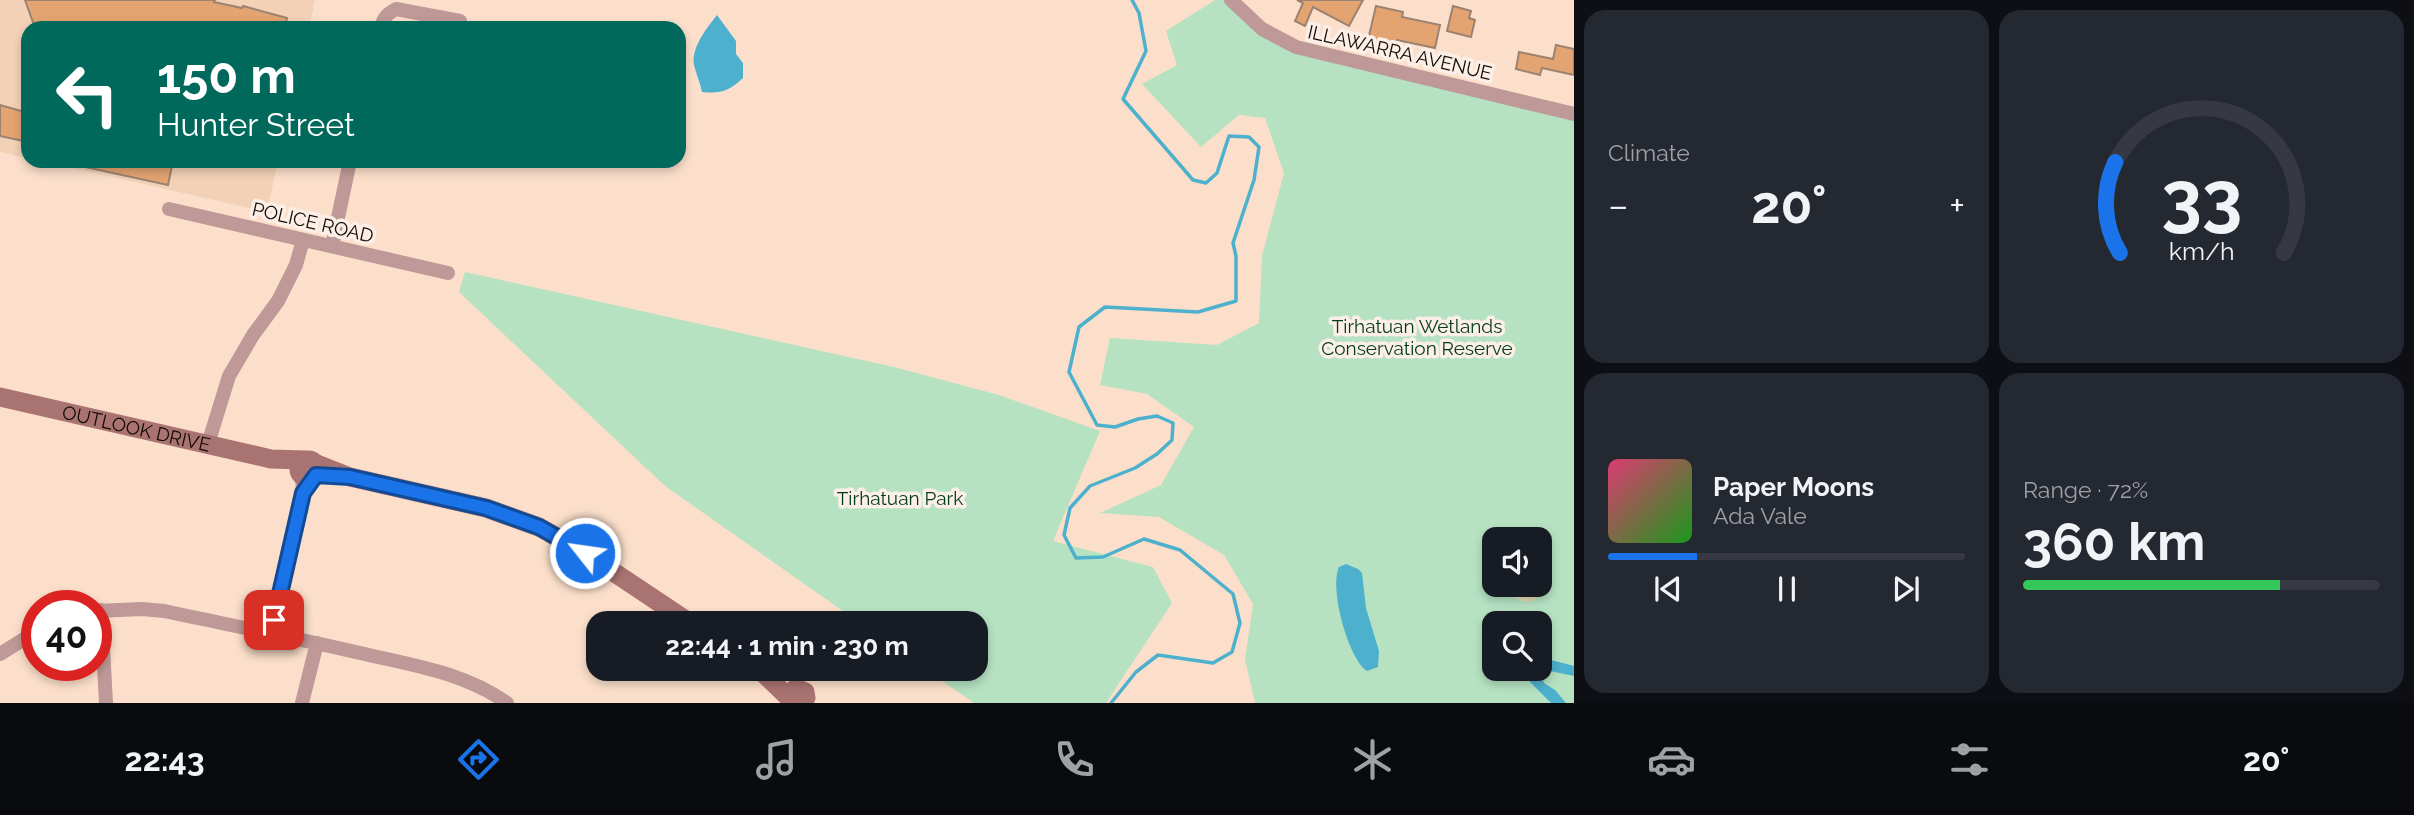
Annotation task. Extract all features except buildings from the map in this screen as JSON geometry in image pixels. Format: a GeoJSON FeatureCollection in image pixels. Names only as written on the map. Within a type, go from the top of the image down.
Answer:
{"type":"FeatureCollection","features":[{"type":"Feature","properties":{"kind":"street","name":"ILLAWARRA AVENUE"},"geometry":{"type":"LineString","coordinates":[[1231,0],[1262,29],[1297,47],[1574,114]]}},
{"type":"Feature","properties":{"kind":"street"},"geometry":{"type":"LineString","coordinates":[[383,21],[397,9],[462,19]]}},
{"type":"Feature","properties":{"kind":"street"},"geometry":{"type":"LineString","coordinates":[[332,246],[349,168]]}},
{"type":"Feature","properties":{"kind":"street","name":"POLICE ROAD"},"geometry":{"type":"LineString","coordinates":[[169,209],[448,273]]}},
{"type":"Feature","properties":{"kind":"street"},"geometry":{"type":"LineString","coordinates":[[208,444],[229,376],[253,335],[278,301],[296,265],[303,240]]}},
{"type":"Feature","properties":{"kind":"street","name":"OUTLOOK DRIVE"},"geometry":{"type":"LineString","coordinates":[[0,397],[271,459],[308,474],[350,477],[486,508],[539,527],[585,553],[672,611]]}},
{"type":"Feature","properties":{"kind":"street"},"geometry":{"type":"LineString","coordinates":[[271,633],[308,474]]}},
{"type":"Feature","properties":{"kind":"street"},"geometry":{"type":"LineString","coordinates":[[112,610],[164,611],[317,643],[456,677],[481,687],[507,703]]}},
{"type":"Feature","properties":{"kind":"street"},"geometry":{"type":"LineString","coordinates":[[0,654],[21,641]]}},
{"type":"Feature","properties":{"kind":"street"},"geometry":{"type":"LineString","coordinates":[[302,703],[317,643]]}},
{"type":"Feature","properties":{"kind":"street"},"geometry":{"type":"LineString","coordinates":[[104,681],[106,703]]}},
{"type":"Feature","properties":{"kind":"street"},"geometry":{"type":"LineString","coordinates":[[774,681],[797,699]]}},
{"type":"Feature","properties":{"kind":"shaded area"},"geometry":{"type":"Polygon","coordinates":[[[0,0],[315,0],[310,21],[21,21],[21,156],[0,152],[0,0]]]}},
{"type":"Feature","properties":{"kind":"shaded area"},"geometry":{"type":"Polygon","coordinates":[[[73,168],[276,168],[267,212],[73,168]]]}},
{"type":"Feature","properties":{"kind":"green space","name":"Tirhatuan Wetlands Conservation Reserve"},"geometry":{"type":"Polygon","coordinates":[[[1215,0],[1231,0],[1274,36],[1574,114],[1574,703],[1255,703],[1245,659],[1253,604],[1224,555],[1159,517],[1100,513],[1161,485],[1194,427],[1147,394],[1100,385],[1110,338],[1217,345],[1259,323],[1262,256],[1284,173],[1265,118],[1239,115],[1201,147],[1142,84],[1177,65],[1166,31],[1215,0]]]}},
{"type":"Feature","properties":{"kind":"green space","name":"Tirhatuan Park"},"geometry":{"type":"Polygon","coordinates":[[[465,272],[894,367],[999,395],[1100,431],[1053,541],[1153,567],[1172,603],[1106,703],[974,703],[942,681],[988,681],[988,611],[843,611],[665,486],[459,292],[465,272]]]}},
{"type":"Feature","properties":{"kind":"sand"},"geometry":{"type":"Polygon","coordinates":[[[1514,597],[1536,597],[1533,601],[1524,602],[1514,597]]]}},
{"type":"Feature","properties":{"kind":"water"},"geometry":{"type":"Polygon","coordinates":[[[717,15],[736,41],[736,54],[743,63],[743,78],[724,91],[702,92],[694,65],[695,51],[717,15]]]}},
{"type":"Feature","properties":{"kind":"water"},"geometry":{"type":"Polygon","coordinates":[[[1346,564],[1362,573],[1366,608],[1379,651],[1378,667],[1367,671],[1353,652],[1338,606],[1337,577],[1339,567],[1346,564]]]}},
{"type":"Feature","properties":{"kind":"water"},"geometry":{"type":"Polygon","coordinates":[[[1552,660],[1574,666],[1574,676],[1552,671],[1552,660]]]}},
{"type":"Feature","properties":{"kind":"water"},"geometry":{"type":"Polygon","coordinates":[[[1544,681],[1566,703],[1551,703],[1530,682],[1544,681]]]}},
{"type":"Feature","properties":{"kind":"waterway"},"geometry":{"type":"LineString","coordinates":[[1111,703],[1136,672],[1158,655],[1213,663],[1232,652],[1240,623],[1233,594],[1180,550],[1144,539],[1103,557],[1076,558],[1064,535],[1070,508],[1090,486],[1135,468],[1157,454],[1172,440],[1173,423],[1157,416],[1115,427],[1097,425],[1069,372],[1079,327],[1105,307],[1198,312],[1236,301],[1236,256],[1233,243],[1254,180],[1259,147],[1249,137],[1229,136],[1217,173],[1206,183],[1193,180],[1123,99],[1146,51],[1139,13],[1132,0]]}},
{"type":"Feature","properties":{"kind":"route"},"geometry":{"type":"LineString","coordinates":[[274,620],[303,493],[316,475],[350,477],[486,508],[539,527],[585,553]]}}]}
